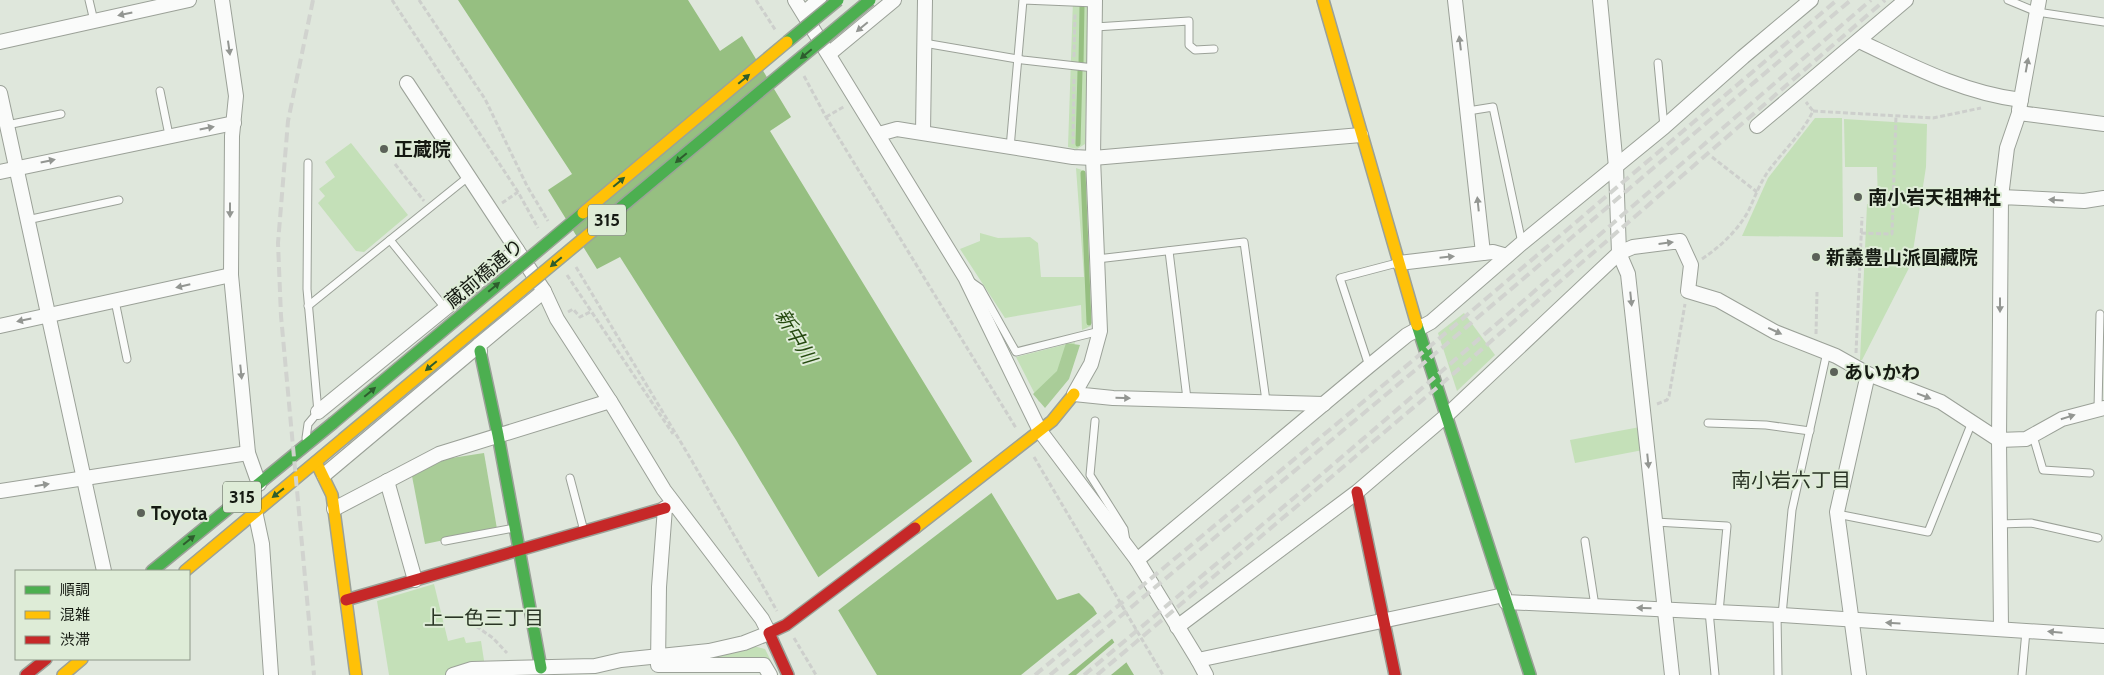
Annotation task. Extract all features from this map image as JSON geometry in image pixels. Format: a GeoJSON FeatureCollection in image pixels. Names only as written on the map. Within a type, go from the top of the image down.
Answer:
{"type":"FeatureCollection","features":[{"type":"Feature","properties":{"kind":"street"},"geometry":{"type":"LineString","coordinates":[[0,42],[189,0]]}},
{"type":"Feature","properties":{"kind":"street"},"geometry":{"type":"LineString","coordinates":[[222,0],[236,96],[230,203],[231,275],[248,453],[259,484]]}},
{"type":"Feature","properties":{"kind":"street"},"geometry":{"type":"LineString","coordinates":[[796,0],[965,277],[1040,431],[1137,560],[1206,675]]}},
{"type":"Feature","properties":{"kind":"street"},"geometry":{"type":"LineString","coordinates":[[804,13],[819,0]]}},
{"type":"Feature","properties":{"kind":"street","name":"蔵前橋通り"},"geometry":{"type":"LineString","coordinates":[[153,570],[333,423],[838,0]]}},
{"type":"Feature","properties":{"kind":"street","name":"蔵前橋通り"},"geometry":{"type":"LineString","coordinates":[[316,462],[870,0]]}},
{"type":"Feature","properties":{"kind":"street"},"geometry":{"type":"LineString","coordinates":[[830,54],[894,0]]}},
{"type":"Feature","properties":{"kind":"street"},"geometry":{"type":"LineString","coordinates":[[923,132],[925,0]]}},
{"type":"Feature","properties":{"kind":"street"},"geometry":{"type":"LineString","coordinates":[[1323,0],[1418,329],[1530,675]]}},
{"type":"Feature","properties":{"kind":"street"},"geometry":{"type":"LineString","coordinates":[[1455,0],[1483,253]]}},
{"type":"Feature","properties":{"kind":"street"},"geometry":{"type":"LineString","coordinates":[[1600,0],[1616,167],[1619,253],[1628,274],[1672,675]]}},
{"type":"Feature","properties":{"kind":"street"},"geometry":{"type":"LineString","coordinates":[[1137,560],[1369,366],[1418,329],[1431,322],[1522,243],[1664,127],[1811,0]]}},
{"type":"Feature","properties":{"kind":"street"},"geometry":{"type":"LineString","coordinates":[[1757,126],[1906,0]]}},
{"type":"Feature","properties":{"kind":"street"},"geometry":{"type":"LineString","coordinates":[[453,675],[472,669],[516,668],[541,672],[595,666],[727,647],[769,633],[786,624],[1040,431],[1074,394],[1091,364],[1100,331],[1093,158],[1095,1]]}},
{"type":"Feature","properties":{"kind":"street"},"geometry":{"type":"LineString","coordinates":[[2001,628],[1999,440],[2001,197],[2007,148],[2020,107],[2038,6]]}},
{"type":"Feature","properties":{"kind":"street"},"geometry":{"type":"LineString","coordinates":[[1859,41],[1923,71],[2020,107],[2104,124]]}},
{"type":"Feature","properties":{"kind":"street"},"geometry":{"type":"LineString","coordinates":[[408,83],[544,291],[557,320],[610,401],[669,506],[762,619],[788,675]]}},
{"type":"Feature","properties":{"kind":"street"},"geometry":{"type":"LineString","coordinates":[[0,93],[104,570]]}},
{"type":"Feature","properties":{"kind":"street"},"geometry":{"type":"LineString","coordinates":[[0,172],[234,122]]}},
{"type":"Feature","properties":{"kind":"street"},"geometry":{"type":"LineString","coordinates":[[879,134],[897,129],[1010,148],[1072,157],[1093,158],[1361,135]]}},
{"type":"Feature","properties":{"kind":"street"},"geometry":{"type":"LineString","coordinates":[[2001,197],[2084,201],[2104,198]]}},
{"type":"Feature","properties":{"kind":"street"},"geometry":{"type":"LineString","coordinates":[[1178,627],[1358,492],[1447,415],[1619,253],[1634,247],[1680,241],[1691,265],[1688,291],[1718,300],[1775,332],[1822,350],[1868,374],[1941,402],[1999,440],[2026,439],[2062,419],[2101,409]]}},
{"type":"Feature","properties":{"kind":"street"},"geometry":{"type":"LineString","coordinates":[[318,412],[517,250]]}},
{"type":"Feature","properties":{"kind":"street"},"geometry":{"type":"LineString","coordinates":[[1399,263],[1493,252],[1507,256]]}},
{"type":"Feature","properties":{"kind":"street"},"geometry":{"type":"LineString","coordinates":[[0,326],[231,275]]}},
{"type":"Feature","properties":{"kind":"street"},"geometry":{"type":"LineString","coordinates":[[324,475],[480,348],[544,291]]}},
{"type":"Feature","properties":{"kind":"street"},"geometry":{"type":"LineString","coordinates":[[480,348],[498,435],[541,672]]}},
{"type":"Feature","properties":{"kind":"street"},"geometry":{"type":"LineString","coordinates":[[1859,675],[1837,514],[1868,374]]}},
{"type":"Feature","properties":{"kind":"street"},"geometry":{"type":"LineString","coordinates":[[1074,394],[1324,404]]}},
{"type":"Feature","properties":{"kind":"street"},"geometry":{"type":"LineString","coordinates":[[334,510],[439,454],[610,401]]}},
{"type":"Feature","properties":{"kind":"street"},"geometry":{"type":"LineString","coordinates":[[0,490],[248,453]]}},
{"type":"Feature","properties":{"kind":"street"},"geometry":{"type":"LineString","coordinates":[[316,462],[324,475],[332,495],[356,675]]}},
{"type":"Feature","properties":{"kind":"street","name":"315"},"geometry":{"type":"LineString","coordinates":[[185,570],[316,462]]}},
{"type":"Feature","properties":{"kind":"street"},"geometry":{"type":"LineString","coordinates":[[387,481],[415,580]]}},
{"type":"Feature","properties":{"kind":"street"},"geometry":{"type":"LineString","coordinates":[[1358,492],[1395,675]]}},
{"type":"Feature","properties":{"kind":"street"},"geometry":{"type":"LineString","coordinates":[[346,600],[669,506]]}},
{"type":"Feature","properties":{"kind":"street"},"geometry":{"type":"LineString","coordinates":[[669,506],[659,587],[658,665],[712,671],[764,665],[770,675]]}},
{"type":"Feature","properties":{"kind":"street"},"geometry":{"type":"LineString","coordinates":[[255,511],[262,544],[271,675]]}},
{"type":"Feature","properties":{"kind":"street"},"geometry":{"type":"LineString","coordinates":[[1198,660],[1505,599],[1595,606],[1664,608],[2001,628],[2104,636]]}},
{"type":"Feature","properties":{"kind":"street"},"geometry":{"type":"LineString","coordinates":[[26,675],[45,660]]}},
{"type":"Feature","properties":{"kind":"street"},"geometry":{"type":"LineString","coordinates":[[62,675],[80,664]]}},
{"type":"Feature","properties":{"kind":"lane"},"geometry":{"type":"LineString","coordinates":[[89,0],[94,21]]}},
{"type":"Feature","properties":{"kind":"lane"},"geometry":{"type":"LineString","coordinates":[[1010,148],[1023,0],[1095,1]]}},
{"type":"Feature","properties":{"kind":"lane"},"geometry":{"type":"LineString","coordinates":[[2008,0],[2104,22]]}},
{"type":"Feature","properties":{"kind":"lane"},"geometry":{"type":"LineString","coordinates":[[1094,27],[1189,21],[1190,45],[1195,50],[1214,49]]}},
{"type":"Feature","properties":{"kind":"lane"},"geometry":{"type":"LineString","coordinates":[[924,43],[1018,59],[1094,68]]}},
{"type":"Feature","properties":{"kind":"lane"},"geometry":{"type":"LineString","coordinates":[[1658,63],[1664,127]]}},
{"type":"Feature","properties":{"kind":"lane"},"geometry":{"type":"LineString","coordinates":[[160,92],[168,135]]}},
{"type":"Feature","properties":{"kind":"lane"},"geometry":{"type":"LineString","coordinates":[[1468,111],[1493,107],[1522,243]]}},
{"type":"Feature","properties":{"kind":"lane"},"geometry":{"type":"LineString","coordinates":[[7,125],[61,114]]}},
{"type":"Feature","properties":{"kind":"lane"},"geometry":{"type":"LineString","coordinates":[[306,445],[308,424],[318,412],[308,306],[306,254],[308,163]]}},
{"type":"Feature","properties":{"kind":"lane"},"geometry":{"type":"LineString","coordinates":[[308,306],[468,177]]}},
{"type":"Feature","properties":{"kind":"lane"},"geometry":{"type":"LineString","coordinates":[[27,220],[119,200]]}},
{"type":"Feature","properties":{"kind":"lane"},"geometry":{"type":"LineString","coordinates":[[390,240],[445,308]]}},
{"type":"Feature","properties":{"kind":"lane"},"geometry":{"type":"LineString","coordinates":[[1097,259],[1244,242],[1266,401]]}},
{"type":"Feature","properties":{"kind":"lane"},"geometry":{"type":"LineString","coordinates":[[1168,251],[1187,400]]}},
{"type":"Feature","properties":{"kind":"lane"},"geometry":{"type":"LineString","coordinates":[[1369,366],[1340,278],[1399,263]]}},
{"type":"Feature","properties":{"kind":"lane"},"geometry":{"type":"LineString","coordinates":[[965,277],[980,288],[1016,352],[1100,331]]}},
{"type":"Feature","properties":{"kind":"lane"},"geometry":{"type":"LineString","coordinates":[[115,301],[127,359]]}},
{"type":"Feature","properties":{"kind":"lane"},"geometry":{"type":"LineString","coordinates":[[2100,314],[2101,409]]}},
{"type":"Feature","properties":{"kind":"lane"},"geometry":{"type":"LineString","coordinates":[[1778,675],[1779,615],[1792,510],[1810,431],[1822,350]]}},
{"type":"Feature","properties":{"kind":"lane"},"geometry":{"type":"LineString","coordinates":[[1095,421],[1090,475],[1124,529],[1126,546]]}},
{"type":"Feature","properties":{"kind":"lane"},"geometry":{"type":"LineString","coordinates":[[1837,514],[1928,532],[1972,422]]}},
{"type":"Feature","properties":{"kind":"lane"},"geometry":{"type":"LineString","coordinates":[[1708,423],[1766,425],[1810,431]]}},
{"type":"Feature","properties":{"kind":"lane"},"geometry":{"type":"LineString","coordinates":[[2033,436],[2043,470],[2090,472]]}},
{"type":"Feature","properties":{"kind":"lane"},"geometry":{"type":"LineString","coordinates":[[570,478],[584,532]]}},
{"type":"Feature","properties":{"kind":"lane"},"geometry":{"type":"LineString","coordinates":[[1655,522],[1727,526],[1714,611],[1715,675]]}},
{"type":"Feature","properties":{"kind":"lane"},"geometry":{"type":"LineString","coordinates":[[2000,524],[2031,523],[2098,538]]}},
{"type":"Feature","properties":{"kind":"lane"},"geometry":{"type":"LineString","coordinates":[[445,541],[514,528]]}},
{"type":"Feature","properties":{"kind":"lane"},"geometry":{"type":"LineString","coordinates":[[1585,541],[1595,606]]}},
{"type":"Feature","properties":{"kind":"lane"},"geometry":{"type":"LineString","coordinates":[[2022,675],[2026,630]]}},
{"type":"Feature","properties":{"kind":"path"},"geometry":{"type":"LineString","coordinates":[[392,0],[518,192],[541,233]]}},
{"type":"Feature","properties":{"kind":"path"},"geometry":{"type":"LineString","coordinates":[[756,0],[775,30]]}},
{"type":"Feature","properties":{"kind":"path"},"geometry":{"type":"LineString","coordinates":[[805,79],[826,118],[1163,675]]}},
{"type":"Feature","properties":{"kind":"path"},"geometry":{"type":"LineString","coordinates":[[1798,92],[1813,111],[1933,118],[1974,108],[1990,107]]}},
{"type":"Feature","properties":{"kind":"path"},"geometry":{"type":"LineString","coordinates":[[826,118],[858,99]]}},
{"type":"Feature","properties":{"kind":"path"},"geometry":{"type":"LineString","coordinates":[[1691,265],[1722,245],[1731,236],[1748,211],[1766,175],[1808,122],[1813,111]]}},
{"type":"Feature","properties":{"kind":"path"},"geometry":{"type":"LineString","coordinates":[[1862,233],[1892,234],[1896,116]]}},
{"type":"Feature","properties":{"kind":"path"},"geometry":{"type":"LineString","coordinates":[[1712,156],[1757,192]]}},
{"type":"Feature","properties":{"kind":"path"},"geometry":{"type":"LineString","coordinates":[[395,164],[430,208]]}},
{"type":"Feature","properties":{"kind":"path"},"geometry":{"type":"LineString","coordinates":[[1855,368],[1862,217]]}},
{"type":"Feature","properties":{"kind":"path"},"geometry":{"type":"LineString","coordinates":[[565,272],[692,461],[816,675]]}},
{"type":"Feature","properties":{"kind":"path"},"geometry":{"type":"LineString","coordinates":[[1643,408],[1667,400],[1670,396],[1688,291]]}},
{"type":"Feature","properties":{"kind":"path"},"geometry":{"type":"LineString","coordinates":[[1817,292],[1822,350]]}},
{"type":"Feature","properties":{"kind":"path"},"geometry":{"type":"LineString","coordinates":[[470,622],[494,638],[514,661],[516,668]]}},
{"type":"Feature","properties":{"kind":"shaded area"},"geometry":{"type":"Polygon","coordinates":[[[1073,0],[1088,0],[1085,144],[1077,149],[1068,147],[1073,0]]]}},
{"type":"Feature","properties":{"kind":"shaded area"},"geometry":{"type":"Polygon","coordinates":[[[1815,118],[1842,118],[1843,237],[1742,236],[1768,178],[1815,118]]]}},
{"type":"Feature","properties":{"kind":"shaded area"},"geometry":{"type":"Polygon","coordinates":[[[1844,119],[1927,124],[1926,167],[1911,264],[1862,360],[1860,360],[1867,204],[1878,204],[1877,167],[1845,167],[1844,119]]]}},
{"type":"Feature","properties":{"kind":"shaded area"},"geometry":{"type":"Polygon","coordinates":[[[351,143],[408,215],[364,252],[356,251],[318,203],[325,196],[319,189],[335,177],[325,162],[351,143]]]}},
{"type":"Feature","properties":{"kind":"shaded area"},"geometry":{"type":"Polygon","coordinates":[[[1076,168],[1085,171],[1086,177],[1091,326],[1082,330],[1081,305],[1005,318],[960,249],[980,241],[980,233],[998,238],[1030,237],[1038,243],[1041,277],[1084,277],[1076,168]]]}},
{"type":"Feature","properties":{"kind":"shaded area"},"geometry":{"type":"Polygon","coordinates":[[[1464,313],[1495,355],[1457,391],[1438,333],[1464,313]]]}},
{"type":"Feature","properties":{"kind":"shaded area"},"geometry":{"type":"Polygon","coordinates":[[[1075,342],[1072,353],[1039,402],[1016,357],[1075,342]]]}},
{"type":"Feature","properties":{"kind":"shaded area"},"geometry":{"type":"Polygon","coordinates":[[[1066,343],[1080,345],[1069,379],[1045,408],[1033,394],[1057,371],[1066,343]]]}},
{"type":"Feature","properties":{"kind":"shaded area"},"geometry":{"type":"Polygon","coordinates":[[[1640,427],[1643,450],[1575,463],[1570,440],[1640,427]]]}},
{"type":"Feature","properties":{"kind":"shaded area"},"geometry":{"type":"Polygon","coordinates":[[[484,453],[497,529],[425,544],[412,476],[445,459],[484,453]]]}},
{"type":"Feature","properties":{"kind":"shaded area"},"geometry":{"type":"Polygon","coordinates":[[[434,584],[448,641],[464,637],[466,643],[481,641],[485,667],[471,667],[445,675],[389,675],[377,601],[434,584]]]}},
{"type":"Feature","properties":{"kind":"shaded area"},"geometry":{"type":"Polygon","coordinates":[[[753,646],[765,649],[778,675],[774,675],[766,662],[666,662],[721,656],[753,646]]]}},
{"type":"Feature","properties":{"kind":"water","name":"新中川"},"geometry":{"type":"Polygon","coordinates":[[[458,0],[688,0],[720,51],[742,36],[791,117],[770,131],[1057,600],[1079,593],[1093,607],[1134,675],[877,675],[736,440],[620,257],[597,269],[548,190],[572,174],[458,0]]]}},
{"type":"Feature","properties":{"kind":"pier"},"geometry":{"type":"Polygon","coordinates":[[[974,460],[994,491],[836,612],[816,579],[974,460]]]}},
{"type":"Feature","properties":{"kind":"pier"},"geometry":{"type":"Polygon","coordinates":[[[1099,612],[1114,637],[1068,675],[1021,675],[1099,612]]]}},
{"type":"Feature","properties":{"kind":"pier"},"geometry":{"type":"Polygon","coordinates":[[[1116,641],[1128,661],[1111,675],[1076,675],[1116,641]]]}},
{"type":"Feature","properties":{"kind":"waterway"},"geometry":{"type":"LineString","coordinates":[[1081,64],[1082,6]]}},
{"type":"Feature","properties":{"kind":"waterway"},"geometry":{"type":"LineString","coordinates":[[1078,144],[1080,71]]}},
{"type":"Feature","properties":{"kind":"waterway"},"geometry":{"type":"LineString","coordinates":[[1083,173],[1089,323]]}},
{"type":"Feature","properties":{"kind":"railway"},"geometry":{"type":"LineString","coordinates":[[313,0],[288,121],[278,243],[281,316],[314,675]]}},
{"type":"Feature","properties":{"kind":"railway"},"geometry":{"type":"LineString","coordinates":[[1035,675],[1441,337],[1837,0]]}},
{"type":"Feature","properties":{"kind":"railway"},"geometry":{"type":"LineString","coordinates":[[1050,675],[1443,347],[1851,0]]}},
{"type":"Feature","properties":{"kind":"railway"},"geometry":{"type":"LineString","coordinates":[[1084,675],[1380,424],[1871,0]]}},
{"type":"Feature","properties":{"kind":"railway"},"geometry":{"type":"LineString","coordinates":[[1097,675],[1452,375],[1885,0]]}},
{"type":"Feature","properties":{"kind":"traffic: fast"},"geometry":{"type":"LineString","coordinates":[[787,42],[838,0]]}},
{"type":"Feature","properties":{"kind":"traffic: fast"},"geometry":{"type":"LineString","coordinates":[[613,214],[870,0]]}},
{"type":"Feature","properties":{"kind":"traffic: fast"},"geometry":{"type":"LineString","coordinates":[[333,423],[583,213]]}},
{"type":"Feature","properties":{"kind":"traffic: fast"},"geometry":{"type":"LineString","coordinates":[[1417,325],[1530,675]]}},
{"type":"Feature","properties":{"kind":"traffic: fast"},"geometry":{"type":"LineString","coordinates":[[480,351],[498,435],[541,668]]}},
{"type":"Feature","properties":{"kind":"traffic: fast"},"geometry":{"type":"LineString","coordinates":[[153,570],[333,423]]}},
{"type":"Feature","properties":{"kind":"traffic: slow"},"geometry":{"type":"LineString","coordinates":[[1323,0],[1417,325]]}},
{"type":"Feature","properties":{"kind":"traffic: slow"},"geometry":{"type":"LineString","coordinates":[[583,213],[787,42]]}},
{"type":"Feature","properties":{"kind":"traffic: slow"},"geometry":{"type":"LineString","coordinates":[[343,439],[613,214]]}},
{"type":"Feature","properties":{"kind":"traffic: slow"},"geometry":{"type":"LineString","coordinates":[[915,528],[1052,421],[1074,394]]}},
{"type":"Feature","properties":{"kind":"traffic: slow"},"geometry":{"type":"LineString","coordinates":[[186,570],[343,439]]}},
{"type":"Feature","properties":{"kind":"traffic: slow"},"geometry":{"type":"LineString","coordinates":[[316,462],[332,495],[356,675]]}},
{"type":"Feature","properties":{"kind":"traffic: slow"},"geometry":{"type":"LineString","coordinates":[[63,675],[81,660]]}},
{"type":"Feature","properties":{"kind":"traffic: jam"},"geometry":{"type":"LineString","coordinates":[[1357,492],[1395,675]]}},
{"type":"Feature","properties":{"kind":"traffic: jam"},"geometry":{"type":"LineString","coordinates":[[346,600],[665,508]]}},
{"type":"Feature","properties":{"kind":"traffic: jam"},"geometry":{"type":"LineString","coordinates":[[788,675],[769,633],[786,625],[915,528]]}},
{"type":"Feature","properties":{"kind":"traffic: jam"},"geometry":{"type":"LineString","coordinates":[[26,675],[45,660]]}},
{"type":"Feature","properties":{"kind":"place","name":"正蔵院"},"geometry":{"type":"Point","coordinates":[384,149]}},
{"type":"Feature","properties":{"kind":"place","name":"南小岩天祖神社"},"geometry":{"type":"Point","coordinates":[1858,197]}},
{"type":"Feature","properties":{"kind":"place","name":"新義豊山派圓藏院"},"geometry":{"type":"Point","coordinates":[1816,257]}},
{"type":"Feature","properties":{"kind":"place","name":"あいかわ"},"geometry":{"type":"Point","coordinates":[1834,372]}},
{"type":"Feature","properties":{"kind":"place","name":"Toyota"},"geometry":{"type":"Point","coordinates":[141,513]}},
{"type":"Feature","properties":{"kind":"district","name":"南小岩六丁目"},"geometry":{"type":"Point","coordinates":[1791,480]}},
{"type":"Feature","properties":{"kind":"district","name":"上一色三丁目"},"geometry":{"type":"Point","coordinates":[484,618]}}]}
